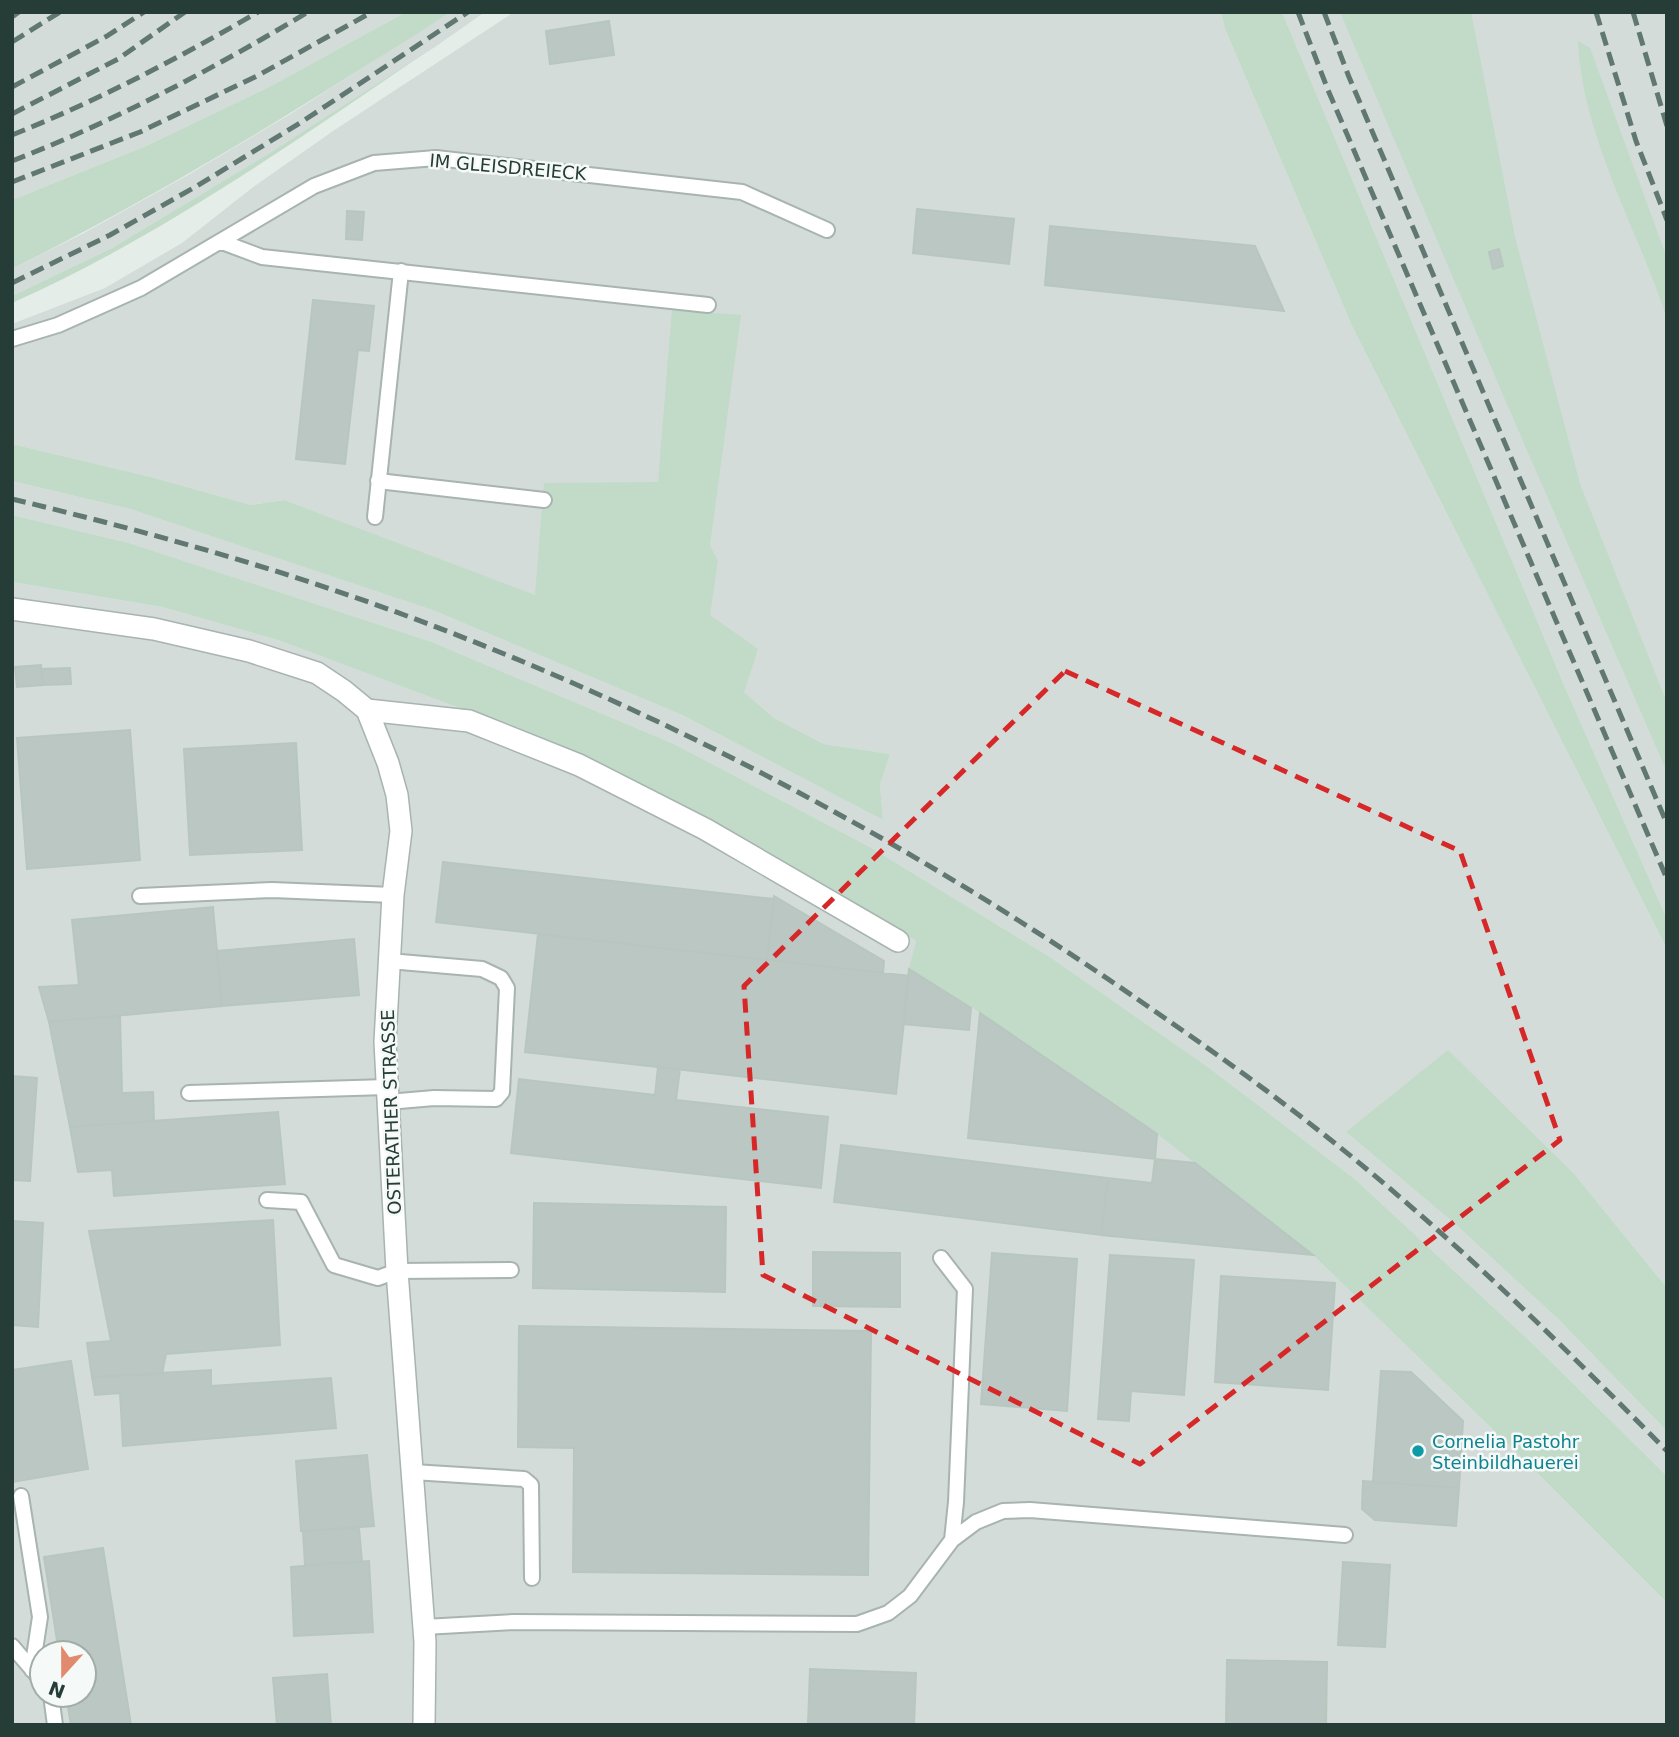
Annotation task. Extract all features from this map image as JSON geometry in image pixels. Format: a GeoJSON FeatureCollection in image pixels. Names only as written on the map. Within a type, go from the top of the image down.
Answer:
{"type":"FeatureCollection","features":[{"type":"Feature","properties":{"kind":"street","name":"OSTERATHER STRASSE"},"geometry":{"type":"LineString","coordinates":[[12,609],[155,629],[249,650],[317,673],[367,710],[388,763],[397,795],[401,831],[393,895],[385,1042],[397,1271],[424,1627],[424,1725]]}},
{"type":"Feature","properties":{"kind":"street"},"geometry":{"type":"LineString","coordinates":[[367,710],[469,721],[569,760],[705,829],[898,941]]}},
{"type":"Feature","properties":{"kind":"lane","name":"IM GLEISDREIECK"},"geometry":{"type":"LineString","coordinates":[[12,339],[58,325],[141,288],[314,186],[374,163],[436,158],[742,192],[827,230]]}},
{"type":"Feature","properties":{"kind":"lane"},"geometry":{"type":"LineString","coordinates":[[222,242],[262,257],[708,305]]}},
{"type":"Feature","properties":{"kind":"lane"},"geometry":{"type":"LineString","coordinates":[[375,517],[401,271]]}},
{"type":"Feature","properties":{"kind":"lane"},"geometry":{"type":"LineString","coordinates":[[379,481],[544,500]]}},
{"type":"Feature","properties":{"kind":"lane"},"geometry":{"type":"LineString","coordinates":[[140,896],[272,890],[393,895]]}},
{"type":"Feature","properties":{"kind":"lane"},"geometry":{"type":"LineString","coordinates":[[189,1093],[388,1094],[496,1099],[502,1092],[507,988],[501,978],[482,969],[390,961]]}},
{"type":"Feature","properties":{"kind":"lane"},"geometry":{"type":"LineString","coordinates":[[267,1200],[301,1202],[334,1265],[378,1278],[397,1271],[510,1270]]}},
{"type":"Feature","properties":{"kind":"lane"},"geometry":{"type":"LineString","coordinates":[[941,1258],[965,1289],[957,1489],[952,1540]]}},
{"type":"Feature","properties":{"kind":"lane"},"geometry":{"type":"LineString","coordinates":[[413,1472],[524,1479],[531,1485],[532,1578]]}},
{"type":"Feature","properties":{"kind":"lane"},"geometry":{"type":"LineString","coordinates":[[21,1496],[40,1617],[39,1639]]}},
{"type":"Feature","properties":{"kind":"lane"},"geometry":{"type":"LineString","coordinates":[[424,1627],[513,1622],[857,1624],[888,1613],[910,1595],[952,1540],[976,1522],[1003,1511],[1030,1510],[1345,1535]]}},
{"type":"Feature","properties":{"kind":"lane"},"geometry":{"type":"LineString","coordinates":[[12,1646],[28,1665]]}},
{"type":"Feature","properties":{"kind":"highlighted area"},"geometry":{"type":"Polygon","coordinates":[[[1065,671],[1460,851],[1560,1140],[1140,1464],[763,1275],[744,986],[1065,671]]]}},
{"type":"Feature","properties":{"kind":"shaded area"},"geometry":{"type":"Polygon","coordinates":[[[12,12],[406,12],[271,86],[146,146],[12,200],[12,12]]]}},
{"type":"Feature","properties":{"kind":"shaded area"},"geometry":{"type":"Polygon","coordinates":[[[450,12],[485,12],[268,154],[112,248],[12,296],[12,269],[84,233],[188,175],[292,113],[450,12]]]}},
{"type":"Feature","properties":{"kind":"shaded area"},"geometry":{"type":"Polygon","coordinates":[[[514,12],[1221,12],[1225,29],[1352,326],[1667,949],[1667,1288],[1576,1176],[1346,1132],[1455,1224],[1558,1319],[1667,1431],[1667,1476],[1534,1345],[1356,1180],[1208,1067],[1050,957],[870,847],[674,744],[432,642],[129,543],[12,515],[12,481],[130,509],[435,611],[682,715],[883,820],[880,785],[890,754],[824,744],[774,718],[744,692],[535,596],[284,500],[251,505],[151,477],[12,444],[12,324],[105,288],[182,243],[252,188],[333,131],[514,12]]]}},
{"type":"Feature","properties":{"kind":"shaded area"},"geometry":{"type":"Polygon","coordinates":[[[1282,12],[1667,12],[1667,919],[1564,685],[1282,12]]]}},
{"type":"Feature","properties":{"kind":"shaded area"},"geometry":{"type":"Polygon","coordinates":[[[12,582],[162,607],[278,640],[587,756],[729,832],[916,941],[910,969],[980,1013],[1157,1134],[1313,1255],[1667,1603],[1667,1725],[12,1725],[12,582]]]}},
{"type":"Feature","properties":{"kind":"green space"},"geometry":{"type":"Polygon","coordinates":[[[406,12],[450,12],[226,152],[99,224],[12,269],[12,200],[146,146],[271,86],[406,12]]]}},
{"type":"Feature","properties":{"kind":"green space"},"geometry":{"type":"Polygon","coordinates":[[[1221,12],[1282,12],[1564,685],[1667,919],[1667,949],[1352,326],[1225,29],[1221,12]]]}},
{"type":"Feature","properties":{"kind":"green space"},"geometry":{"type":"Polygon","coordinates":[[[1340,12],[1471,12],[1515,237],[1580,484],[1667,703],[1667,772],[1500,388],[1340,12]]]}},
{"type":"Feature","properties":{"kind":"green space"},"geometry":{"type":"Polygon","coordinates":[[[1578,41],[1590,48],[1667,258],[1667,319],[1600,147],[1582,77],[1578,41]]]}},
{"type":"Feature","properties":{"kind":"green space"},"geometry":{"type":"Polygon","coordinates":[[[422,55],[273,156],[171,220],[12,303],[12,296],[112,248],[268,154],[422,55]]]}},
{"type":"Feature","properties":{"kind":"green space"},"geometry":{"type":"Polygon","coordinates":[[[672,310],[741,315],[710,545],[718,561],[710,615],[758,649],[744,692],[774,718],[824,744],[890,754],[880,785],[883,820],[682,715],[435,611],[130,509],[12,481],[12,444],[151,477],[251,505],[284,500],[535,595],[544,483],[658,482],[672,310]]]}},
{"type":"Feature","properties":{"kind":"green space"},"geometry":{"type":"Polygon","coordinates":[[[12,515],[129,543],[432,642],[674,744],[870,847],[1050,957],[1208,1067],[1356,1180],[1534,1345],[1667,1476],[1667,1603],[1313,1255],[1157,1134],[980,1013],[909,969],[916,941],[729,832],[587,756],[278,640],[162,607],[12,582],[12,515]]]}},
{"type":"Feature","properties":{"kind":"green space"},"geometry":{"type":"Polygon","coordinates":[[[1448,1050],[1576,1176],[1667,1288],[1667,1431],[1558,1319],[1455,1224],[1346,1132],[1448,1050]]]}},
{"type":"Feature","properties":{"kind":"building"},"geometry":{"type":"Polygon","coordinates":[[[609,21],[614,55],[550,64],[546,31],[609,21]]]}},
{"type":"Feature","properties":{"kind":"building"},"geometry":{"type":"Polygon","coordinates":[[[917,209],[1014,219],[1009,264],[913,253],[917,209]]]}},
{"type":"Feature","properties":{"kind":"building"},"geometry":{"type":"Polygon","coordinates":[[[347,211],[364,212],[362,240],[346,239],[347,211]]]}},
{"type":"Feature","properties":{"kind":"building"},"geometry":{"type":"Polygon","coordinates":[[[1050,226],[1255,246],[1284,311],[1045,285],[1050,226]]]}},
{"type":"Feature","properties":{"kind":"building"},"geometry":{"type":"Polygon","coordinates":[[[1499,249],[1503,266],[1493,269],[1489,252],[1499,249]]]}},
{"type":"Feature","properties":{"kind":"building"},"geometry":{"type":"Polygon","coordinates":[[[313,300],[374,306],[369,351],[358,350],[345,464],[296,459],[313,300]]]}},
{"type":"Feature","properties":{"kind":"building"},"geometry":{"type":"Polygon","coordinates":[[[41,665],[43,685],[17,687],[15,667],[41,665]]]}},
{"type":"Feature","properties":{"kind":"building"},"geometry":{"type":"Polygon","coordinates":[[[70,668],[71,684],[43,685],[41,669],[70,668]]]}},
{"type":"Feature","properties":{"kind":"building"},"geometry":{"type":"Polygon","coordinates":[[[130,730],[140,860],[27,869],[17,738],[130,730]]]}},
{"type":"Feature","properties":{"kind":"building"},"geometry":{"type":"Polygon","coordinates":[[[296,743],[302,850],[190,855],[184,749],[296,743]]]}},
{"type":"Feature","properties":{"kind":"building"},"geometry":{"type":"Polygon","coordinates":[[[443,862],[774,899],[767,960],[436,922],[443,862]]]}},
{"type":"Feature","properties":{"kind":"building"},"geometry":{"type":"Polygon","coordinates":[[[774,896],[884,961],[883,973],[767,960],[774,896]]]}},
{"type":"Feature","properties":{"kind":"building"},"geometry":{"type":"Polygon","coordinates":[[[213,907],[222,1006],[49,1022],[39,987],[79,985],[72,920],[213,907]]]}},
{"type":"Feature","properties":{"kind":"building"},"geometry":{"type":"Polygon","coordinates":[[[538,934],[909,976],[896,1094],[525,1052],[538,934]]]}},
{"type":"Feature","properties":{"kind":"building"},"geometry":{"type":"Polygon","coordinates":[[[354,939],[359,995],[222,1006],[217,951],[354,939]]]}},
{"type":"Feature","properties":{"kind":"building"},"geometry":{"type":"Polygon","coordinates":[[[909,969],[971,1008],[969,1030],[903,1024],[909,969]]]}},
{"type":"Feature","properties":{"kind":"building"},"geometry":{"type":"Polygon","coordinates":[[[980,1013],[1157,1134],[1155,1159],[968,1138],[980,1013]]]}},
{"type":"Feature","properties":{"kind":"building"},"geometry":{"type":"Polygon","coordinates":[[[120,1016],[122,1093],[153,1092],[154,1121],[70,1127],[49,1022],[120,1016]]]}},
{"type":"Feature","properties":{"kind":"building"},"geometry":{"type":"Polygon","coordinates":[[[658,1067],[680,1069],[676,1100],[828,1117],[821,1188],[511,1153],[519,1079],[655,1095],[658,1067]]]}},
{"type":"Feature","properties":{"kind":"building"},"geometry":{"type":"Polygon","coordinates":[[[12,1076],[37,1078],[30,1181],[12,1180],[12,1076]]]}},
{"type":"Feature","properties":{"kind":"building"},"geometry":{"type":"Polygon","coordinates":[[[278,1112],[285,1184],[114,1196],[112,1170],[78,1172],[70,1127],[278,1112]]]}},
{"type":"Feature","properties":{"kind":"building"},"geometry":{"type":"Polygon","coordinates":[[[841,1145],[1108,1178],[1101,1235],[834,1202],[841,1145]]]}},
{"type":"Feature","properties":{"kind":"building"},"geometry":{"type":"Polygon","coordinates":[[[1155,1159],[1195,1163],[1313,1255],[1101,1235],[1108,1178],[1152,1183],[1155,1159]]]}},
{"type":"Feature","properties":{"kind":"building"},"geometry":{"type":"Polygon","coordinates":[[[534,1203],[726,1207],[725,1292],[533,1288],[534,1203]]]}},
{"type":"Feature","properties":{"kind":"building"},"geometry":{"type":"Polygon","coordinates":[[[273,1220],[280,1345],[166,1354],[162,1374],[92,1377],[87,1343],[111,1341],[89,1231],[273,1220]]]}},
{"type":"Feature","properties":{"kind":"building"},"geometry":{"type":"Polygon","coordinates":[[[12,1221],[43,1223],[38,1327],[12,1325],[12,1221]]]}},
{"type":"Feature","properties":{"kind":"building"},"geometry":{"type":"Polygon","coordinates":[[[813,1252],[900,1253],[900,1307],[813,1306],[813,1252]]]}},
{"type":"Feature","properties":{"kind":"building"},"geometry":{"type":"Polygon","coordinates":[[[992,1253],[1077,1259],[1067,1411],[981,1404],[992,1253]]]}},
{"type":"Feature","properties":{"kind":"building"},"geometry":{"type":"Polygon","coordinates":[[[1110,1255],[1194,1260],[1184,1395],[1131,1391],[1129,1421],[1098,1419],[1110,1255]]]}},
{"type":"Feature","properties":{"kind":"building"},"geometry":{"type":"Polygon","coordinates":[[[1221,1276],[1335,1283],[1328,1390],[1215,1382],[1221,1276]]]}},
{"type":"Feature","properties":{"kind":"building"},"geometry":{"type":"Polygon","coordinates":[[[519,1326],[871,1331],[868,1575],[573,1572],[574,1448],[518,1447],[519,1326]]]}},
{"type":"Feature","properties":{"kind":"building"},"geometry":{"type":"Polygon","coordinates":[[[71,1361],[88,1469],[12,1482],[12,1370],[71,1361]]]}},
{"type":"Feature","properties":{"kind":"building"},"geometry":{"type":"Polygon","coordinates":[[[211,1370],[211,1386],[331,1378],[336,1428],[123,1446],[120,1393],[95,1395],[92,1377],[211,1370]]]}},
{"type":"Feature","properties":{"kind":"building","name":"Cornelia Pastohr Steinbildhauerei"},"geometry":{"type":"Polygon","coordinates":[[[1381,1371],[1411,1372],[1463,1421],[1459,1488],[1373,1482],[1381,1371]]]}},
{"type":"Feature","properties":{"kind":"building"},"geometry":{"type":"Polygon","coordinates":[[[367,1455],[374,1526],[301,1531],[296,1461],[367,1455]]]}},
{"type":"Feature","properties":{"kind":"building"},"geometry":{"type":"Polygon","coordinates":[[[1363,1481],[1459,1488],[1456,1526],[1375,1520],[1362,1509],[1363,1481]]]}},
{"type":"Feature","properties":{"kind":"building"},"geometry":{"type":"Polygon","coordinates":[[[359,1528],[362,1562],[305,1565],[303,1531],[359,1528]]]}},
{"type":"Feature","properties":{"kind":"building"},"geometry":{"type":"Polygon","coordinates":[[[103,1548],[131,1725],[71,1725],[68,1709],[98,1709],[98,1639],[57,1639],[44,1557],[103,1548]]]}},
{"type":"Feature","properties":{"kind":"building"},"geometry":{"type":"Polygon","coordinates":[[[369,1561],[373,1632],[294,1636],[291,1567],[369,1561]]]}},
{"type":"Feature","properties":{"kind":"building"},"geometry":{"type":"Polygon","coordinates":[[[1343,1562],[1390,1565],[1385,1647],[1338,1645],[1343,1562]]]}},
{"type":"Feature","properties":{"kind":"building"},"geometry":{"type":"Polygon","coordinates":[[[1227,1660],[1327,1662],[1326,1725],[1226,1725],[1227,1660]]]}},
{"type":"Feature","properties":{"kind":"building"},"geometry":{"type":"Polygon","coordinates":[[[810,1669],[916,1673],[914,1725],[808,1725],[810,1669]]]}},
{"type":"Feature","properties":{"kind":"building"},"geometry":{"type":"Polygon","coordinates":[[[327,1674],[331,1725],[277,1725],[273,1678],[327,1674]]]}},
{"type":"Feature","properties":{"kind":"railway"},"geometry":{"type":"LineString","coordinates":[[12,17],[19,12]]}},
{"type":"Feature","properties":{"kind":"railway"},"geometry":{"type":"LineString","coordinates":[[12,42],[60,12]]}},
{"type":"Feature","properties":{"kind":"railway"},"geometry":{"type":"LineString","coordinates":[[12,87],[107,36],[144,12]]}},
{"type":"Feature","properties":{"kind":"railway"},"geometry":{"type":"LineString","coordinates":[[12,114],[118,59],[185,12]]}},
{"type":"Feature","properties":{"kind":"railway"},"geometry":{"type":"LineString","coordinates":[[12,135],[137,78],[258,12]]}},
{"type":"Feature","properties":{"kind":"railway"},"geometry":{"type":"LineString","coordinates":[[12,161],[163,93],[308,12]]}},
{"type":"Feature","properties":{"kind":"railway"},"geometry":{"type":"LineString","coordinates":[[12,182],[140,132],[257,76],[372,12]]}},
{"type":"Feature","properties":{"kind":"railway"},"geometry":{"type":"LineString","coordinates":[[12,283],[110,235],[197,186],[300,123],[468,12]]}},
{"type":"Feature","properties":{"kind":"railway"},"geometry":{"type":"LineString","coordinates":[[1298,12],[1328,90],[1667,879]]}},
{"type":"Feature","properties":{"kind":"railway"},"geometry":{"type":"LineString","coordinates":[[1324,12],[1349,77],[1667,824]]}},
{"type":"Feature","properties":{"kind":"railway"},"geometry":{"type":"LineString","coordinates":[[1596,12],[1636,141],[1667,220]]}},
{"type":"Feature","properties":{"kind":"railway"},"geometry":{"type":"LineString","coordinates":[[1633,12],[1667,126]]}},
{"type":"Feature","properties":{"kind":"railway"},"geometry":{"type":"LineString","coordinates":[[12,499],[224,555],[431,625],[525,662],[708,746],[887,841],[1059,946],[1201,1043],[1314,1127],[1408,1204],[1484,1272],[1667,1451]]}},
{"type":"Feature","properties":{"kind":"place","name":"Cornelia Pastohr Steinbildhauerei"},"geometry":{"type":"Point","coordinates":[1418,1451]}}]}
